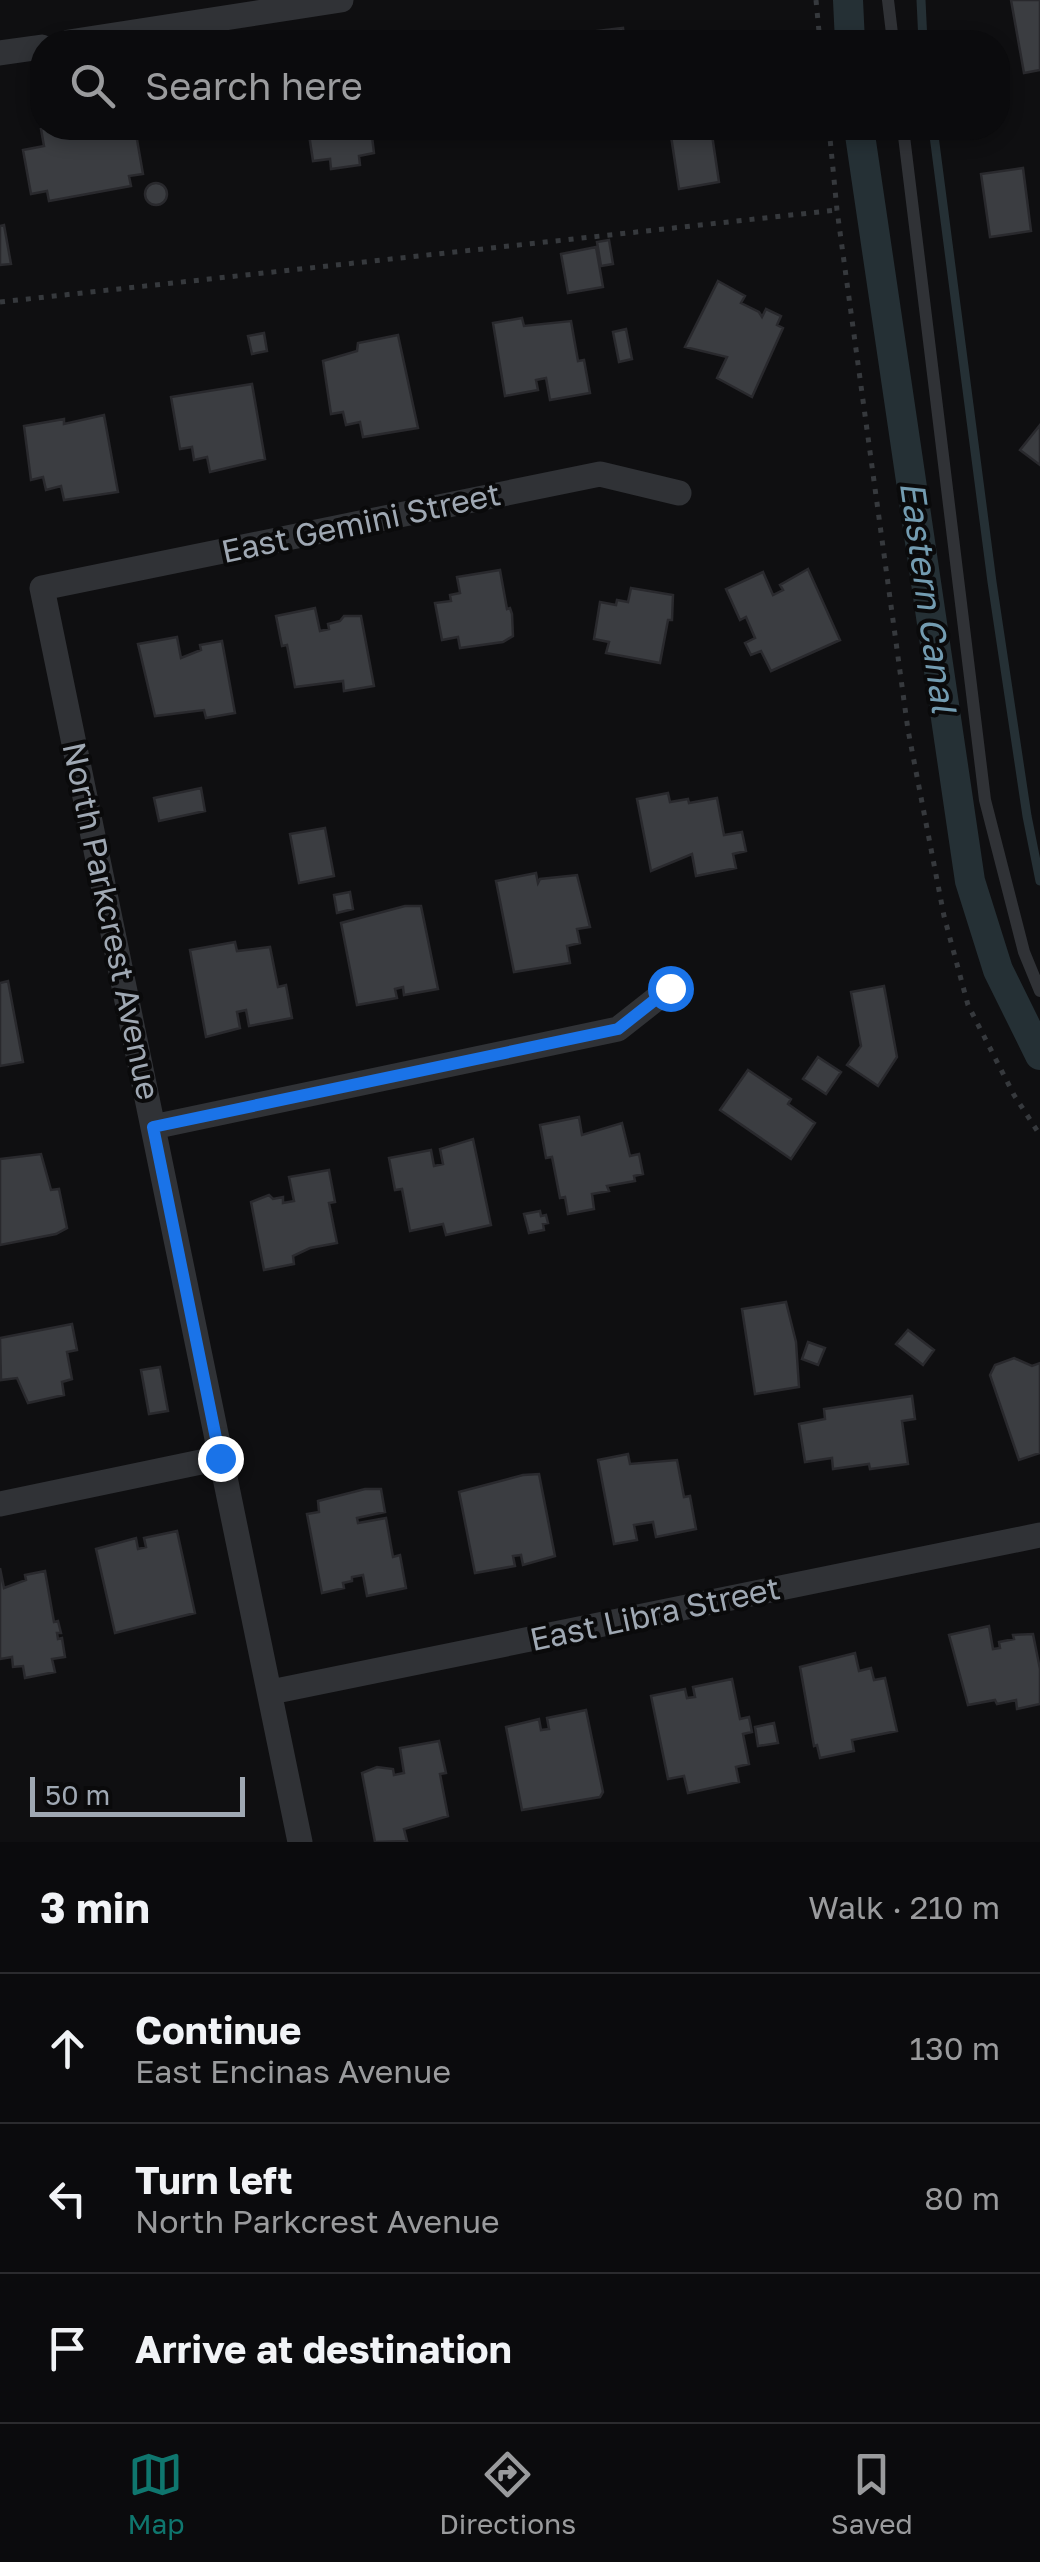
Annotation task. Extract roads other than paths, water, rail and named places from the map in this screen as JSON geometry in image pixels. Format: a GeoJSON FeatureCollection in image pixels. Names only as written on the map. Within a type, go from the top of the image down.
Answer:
{"type":"FeatureCollection","features":[{"type":"Feature","properties":{"kind":"street"},"geometry":{"type":"LineString","coordinates":[[147,30],[341,0]]}},
{"type":"Feature","properties":{"kind":"street"},"geometry":{"type":"LineString","coordinates":[[0,54],[30,49]]}},
{"type":"Feature","properties":{"kind":"street","name":"East Gemini Street"},"geometry":{"type":"LineString","coordinates":[[42,588],[600,474],[680,492]]}},
{"type":"Feature","properties":{"kind":"street","name":"North Parkcrest Avenue"},"geometry":{"type":"LineString","coordinates":[[42,588],[300,1842]]}},
{"type":"Feature","properties":{"kind":"street"},"geometry":{"type":"LineString","coordinates":[[153,1127],[618,1029],[670,988]]}},
{"type":"Feature","properties":{"kind":"street"},"geometry":{"type":"LineString","coordinates":[[0,1504],[220,1458]]}},
{"type":"Feature","properties":{"kind":"street","name":"East Libra Street"},"geometry":{"type":"LineString","coordinates":[[271,1692],[1040,1535]]}},
{"type":"Feature","properties":{"kind":"lane"},"geometry":{"type":"LineString","coordinates":[[888,0],[892,30]]}},
{"type":"Feature","properties":{"kind":"lane"},"geometry":{"type":"LineString","coordinates":[[905,140],[985,800],[1024,952],[1040,991]]}},
{"type":"Feature","properties":{"kind":"waterway","name":"Eastern Canal"},"geometry":{"type":"LineString","coordinates":[[848,0],[849,30]]}},
{"type":"Feature","properties":{"kind":"waterway"},"geometry":{"type":"LineString","coordinates":[[921,0],[922,30]]}},
{"type":"Feature","properties":{"kind":"waterway","name":"Eastern Canal"},"geometry":{"type":"LineString","coordinates":[[861,140],[970,881],[998,970],[1040,1055]]}},
{"type":"Feature","properties":{"kind":"waterway"},"geometry":{"type":"LineString","coordinates":[[935,140],[992,582],[1040,881]]}}]}
